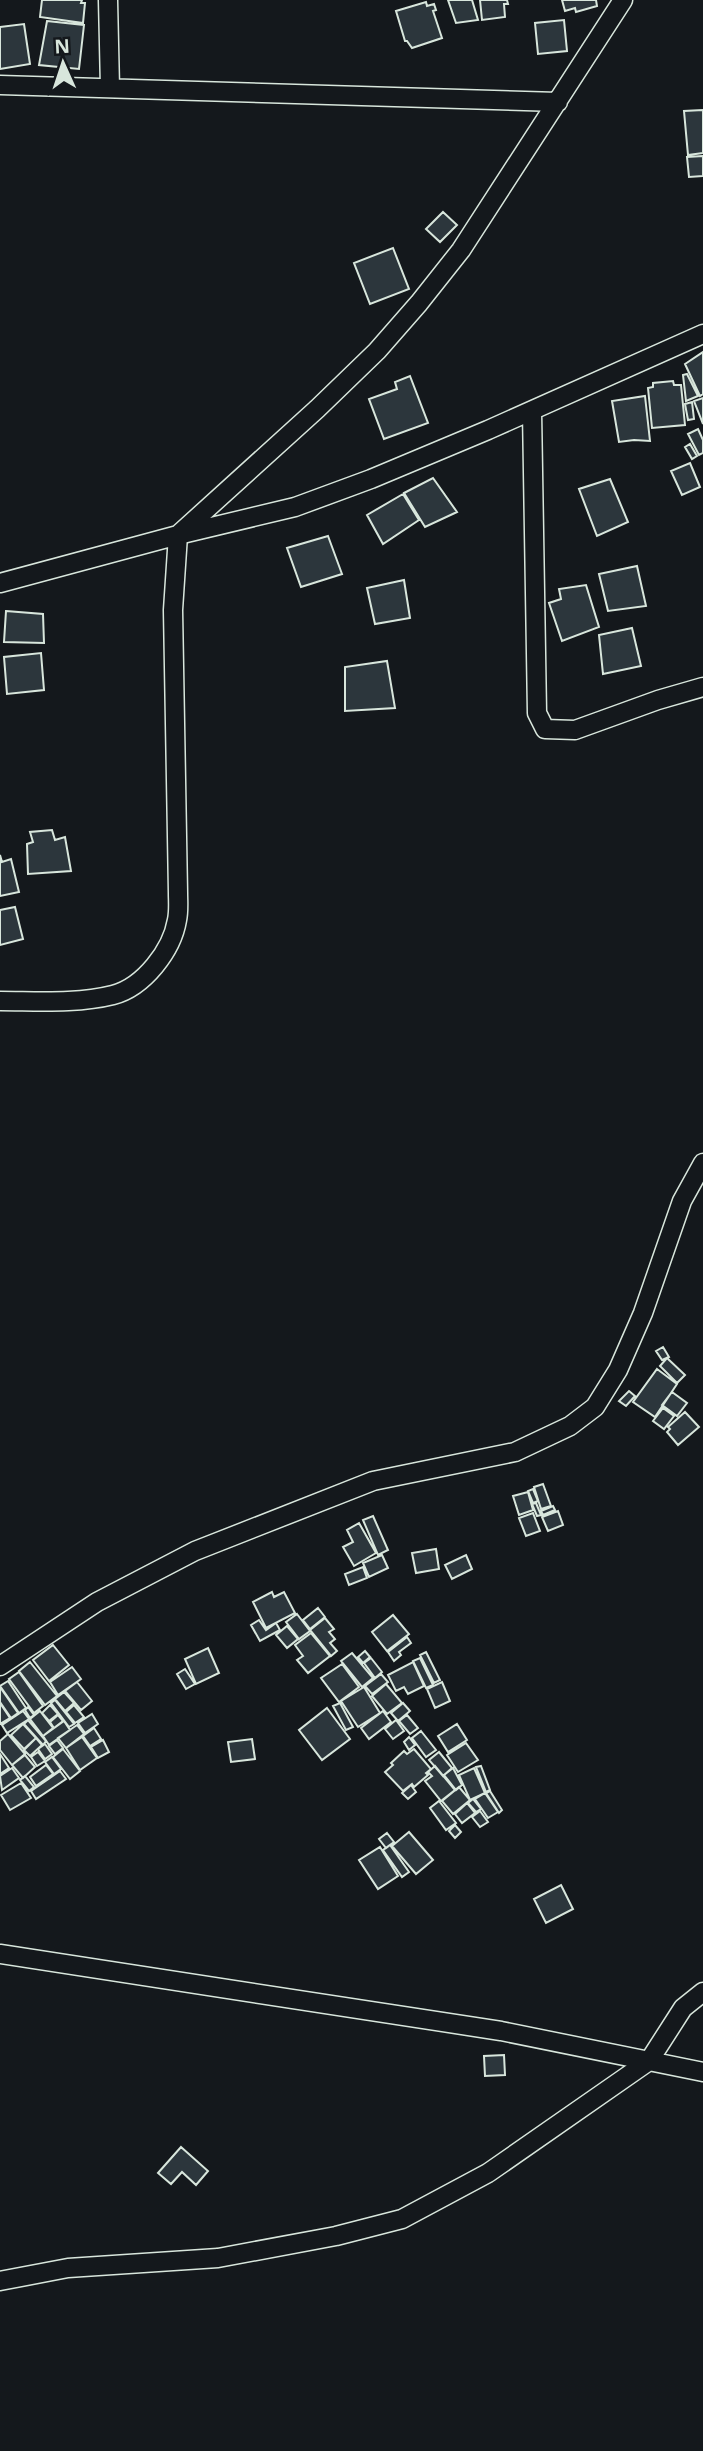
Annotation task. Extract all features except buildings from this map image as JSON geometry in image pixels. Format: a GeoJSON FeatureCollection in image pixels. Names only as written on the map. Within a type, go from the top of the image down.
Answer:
{"type":"FeatureCollection","features":[{"type":"Feature","properties":{"kind":"street"},"geometry":{"type":"LineString","coordinates":[[108,0],[110,88]]}},
{"type":"Feature","properties":{"kind":"street"},"geometry":{"type":"LineString","coordinates":[[0,1002],[91,999],[117,994],[134,985],[153,967],[173,936],[178,919],[173,610],[178,535],[317,409],[377,351],[419,303],[461,250],[623,0]]}},
{"type":"Feature","properties":{"kind":"street"},"geometry":{"type":"LineString","coordinates":[[0,85],[558,102]]}},
{"type":"Feature","properties":{"kind":"street"},"geometry":{"type":"LineString","coordinates":[[0,583],[295,507],[371,479],[532,411],[703,334]]}},
{"type":"Feature","properties":{"kind":"street"},"geometry":{"type":"LineString","coordinates":[[532,411],[537,713],[545,729],[575,730],[703,687]]}},
{"type":"Feature","properties":{"kind":"street"},"geometry":{"type":"LineString","coordinates":[[0,1666],[97,1602],[195,1551],[373,1481],[515,1452],[570,1426],[595,1407],[618,1370],[643,1313],[682,1201],[703,1163]]}},
{"type":"Feature","properties":{"kind":"street"},"geometry":{"type":"LineString","coordinates":[[0,1954],[501,2031],[703,2072]]}},
{"type":"Feature","properties":{"kind":"street"},"geometry":{"type":"LineString","coordinates":[[0,2281],[68,2268],[218,2258],[336,2236],[402,2219],[488,2173],[649,2061],[683,2008],[703,1992]]}}]}
